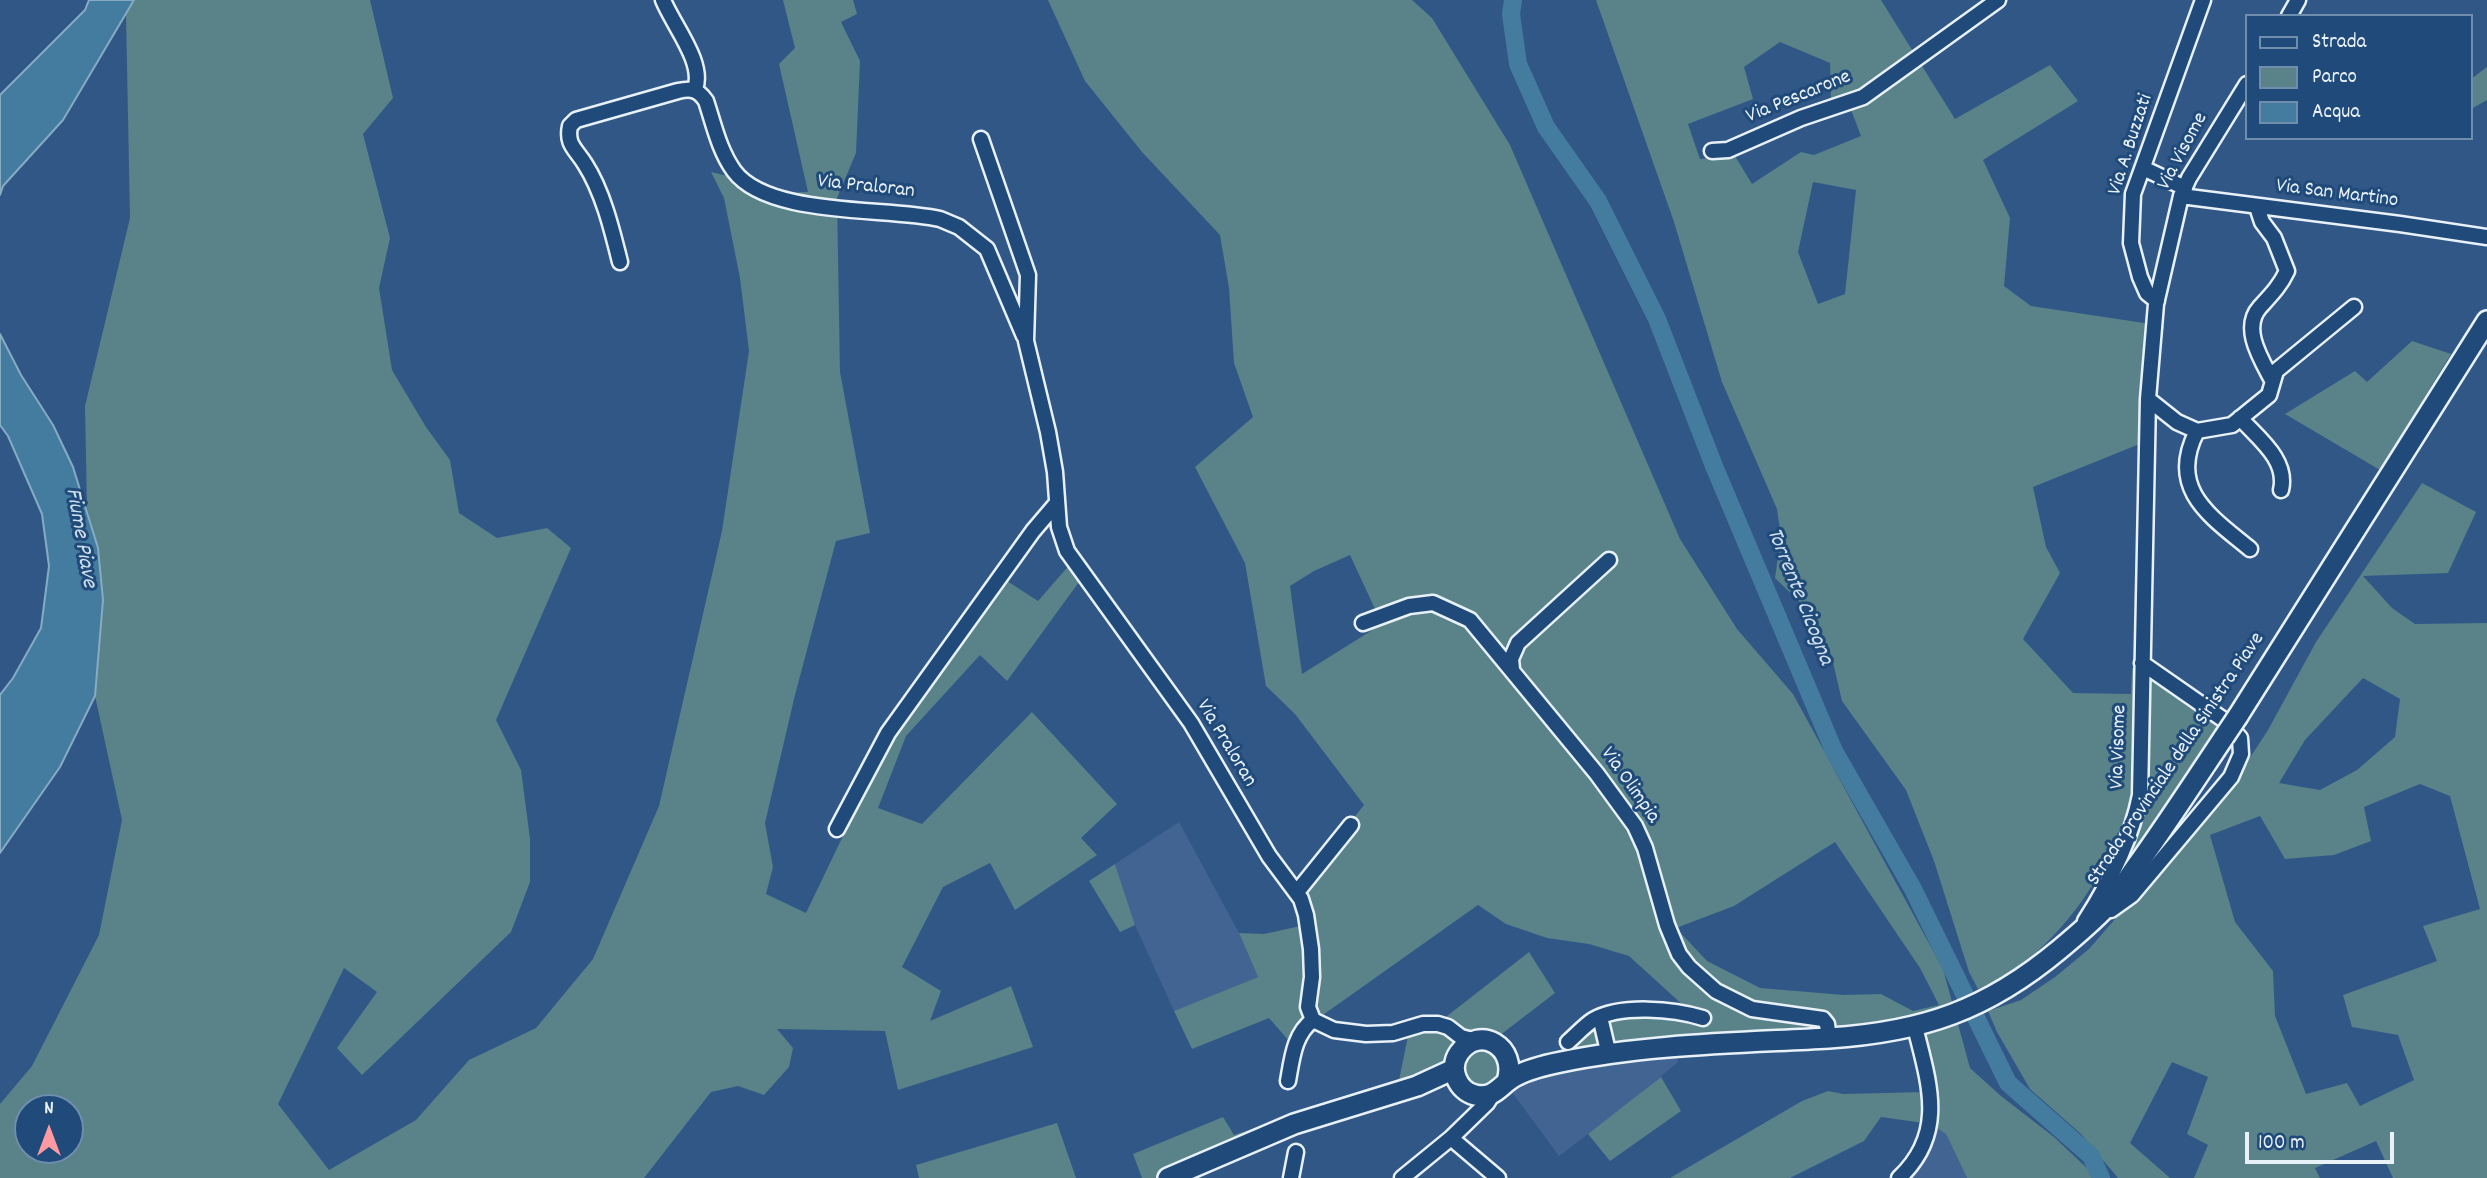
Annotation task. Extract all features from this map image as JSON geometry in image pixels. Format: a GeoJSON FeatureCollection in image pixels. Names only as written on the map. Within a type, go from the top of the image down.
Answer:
{"type":"FeatureCollection","features":[{"type":"Feature","properties":{"kind":"main road","name":"Strada provinciale della Sinistra Piave"},"geometry":{"type":"LineString","coordinates":[[1560,1062],[1677,1047],[1878,1034],[1947,1017],[2003,991],[2026,976],[2077,934],[2110,902],[2156,839],[2238,716],[2487,321]]}},
{"type":"Feature","properties":{"kind":"main road"},"geometry":{"type":"LineString","coordinates":[[1476,1041],[1493,1042],[1505,1053],[1510,1061],[1510,1071],[1503,1087],[1492,1095],[1476,1096],[1461,1076],[1466,1046],[1476,1041]]}},
{"type":"Feature","properties":{"kind":"main road"},"geometry":{"type":"LineString","coordinates":[[1505,1053],[1560,1062]]}},
{"type":"Feature","properties":{"kind":"main road"},"geometry":{"type":"LineString","coordinates":[[1507,1081],[1523,1073],[1560,1062]]}},
{"type":"Feature","properties":{"kind":"main road"},"geometry":{"type":"LineString","coordinates":[[1168,1178],[1294,1125],[1417,1086],[1461,1076]]}},
{"type":"Feature","properties":{"kind":"street","name":"Via Praloran"},"geometry":{"type":"LineString","coordinates":[[663,0],[694,62],[698,80],[695,89],[706,101],[726,158],[750,187],[779,199],[923,215],[959,227],[987,249],[1026,341],[1048,432],[1055,472],[1059,527],[1067,551],[1191,723],[1269,856],[1297,892],[1306,915],[1311,949],[1312,977],[1308,1007],[1313,1020]]}},
{"type":"Feature","properties":{"kind":"street","name":"Via Pescarone"},"geometry":{"type":"LineString","coordinates":[[1712,151],[1728,150],[1801,118],[1863,97],[1998,0]]}},
{"type":"Feature","properties":{"kind":"street","name":"Via A. Buzzati"},"geometry":{"type":"LineString","coordinates":[[2157,301],[2147,293],[2143,285],[2131,243],[2133,194],[2203,0]]}},
{"type":"Feature","properties":{"kind":"street","name":"Via Visome"},"geometry":{"type":"LineString","coordinates":[[2077,934],[2119,862],[2136,816],[2142,773],[2148,399],[2157,301],[2172,226],[2183,192],[2246,86]]}},
{"type":"Feature","properties":{"kind":"street"},"geometry":{"type":"LineString","coordinates":[[620,262],[599,194],[587,168],[569,143],[570,126],[576,120],[678,90],[695,89]]}},
{"type":"Feature","properties":{"kind":"street","name":"Via Praloran"},"geometry":{"type":"LineString","coordinates":[[981,139],[1028,275],[1026,341]]}},
{"type":"Feature","properties":{"kind":"street","name":"Via San Martino"},"geometry":{"type":"LineString","coordinates":[[2143,168],[2183,192],[2257,207],[2400,223],[2487,237]]}},
{"type":"Feature","properties":{"kind":"street"},"geometry":{"type":"LineString","coordinates":[[2257,207],[2262,222],[2274,238],[2287,271],[2281,284],[2258,309],[2250,329],[2272,380]]}},
{"type":"Feature","properties":{"kind":"street"},"geometry":{"type":"LineString","coordinates":[[2148,399],[2177,422],[2197,431],[2232,425],[2269,395],[2276,371],[2354,307]]}},
{"type":"Feature","properties":{"kind":"street"},"geometry":{"type":"LineString","coordinates":[[2240,418],[2279,464],[2284,477],[2281,490]]}},
{"type":"Feature","properties":{"kind":"street"},"geometry":{"type":"LineString","coordinates":[[2197,431],[2190,443],[2188,460],[2188,477],[2193,496],[2218,523],[2250,549]]}},
{"type":"Feature","properties":{"kind":"street"},"geometry":{"type":"LineString","coordinates":[[837,829],[888,733],[1033,531],[1056,504]]}},
{"type":"Feature","properties":{"kind":"street"},"geometry":{"type":"LineString","coordinates":[[1512,669],[1511,659],[1518,643],[1609,560]]}},
{"type":"Feature","properties":{"kind":"street"},"geometry":{"type":"LineString","coordinates":[[1363,623],[1409,606],[1433,603],[1471,620],[1512,669]]}},
{"type":"Feature","properties":{"kind":"street"},"geometry":{"type":"LineString","coordinates":[[2077,934],[2132,895],[2231,777],[2241,754],[2240,738],[2224,720],[2142,663]]}},
{"type":"Feature","properties":{"kind":"street","name":"Via Olimpia"},"geometry":{"type":"LineString","coordinates":[[1512,669],[1597,774],[1635,826],[1645,848],[1670,933],[1679,954],[1689,967],[1716,991],[1752,1009],[1823,1019],[1827,1024],[1829,1038]]}},
{"type":"Feature","properties":{"kind":"street"},"geometry":{"type":"LineString","coordinates":[[1297,892],[1351,825]]}},
{"type":"Feature","properties":{"kind":"street"},"geometry":{"type":"LineString","coordinates":[[1568,1042],[1600,1017],[1656,1009],[1703,1018]]}},
{"type":"Feature","properties":{"kind":"street"},"geometry":{"type":"LineString","coordinates":[[1600,1017],[1609,1055]]}},
{"type":"Feature","properties":{"kind":"street"},"geometry":{"type":"LineString","coordinates":[[1287,1081],[1296,1043],[1302,1031],[1313,1020],[1334,1030],[1366,1034],[1399,1031],[1428,1024],[1448,1027],[1461,1037],[1476,1041]]}},
{"type":"Feature","properties":{"kind":"street"},"geometry":{"type":"LineString","coordinates":[[1448,1027],[1469,1114],[1464,1124]]}},
{"type":"Feature","properties":{"kind":"street"},"geometry":{"type":"LineString","coordinates":[[1899,1178],[1919,1154],[1931,1121],[1928,1085],[1915,1027]]}},
{"type":"Feature","properties":{"kind":"street"},"geometry":{"type":"LineString","coordinates":[[1402,1178],[1451,1138],[1492,1095]]}},
{"type":"Feature","properties":{"kind":"street"},"geometry":{"type":"LineString","coordinates":[[1451,1138],[1498,1178]]}},
{"type":"Feature","properties":{"kind":"street"},"geometry":{"type":"LineString","coordinates":[[1291,1178],[1296,1152]]}},
{"type":"Feature","properties":{"kind":"shaded area"},"geometry":{"type":"Polygon","coordinates":[[[1179,822],[1239,933],[1258,977],[1174,1011],[1135,925],[1115,864],[1179,822]]]}},
{"type":"Feature","properties":{"kind":"shaded area"},"geometry":{"type":"Polygon","coordinates":[[[1674,1040],[1678,1062],[1559,1156],[1495,1069],[1516,1066],[1556,1053],[1674,1040]]]}},
{"type":"Feature","properties":{"kind":"shaded area"},"geometry":{"type":"Polygon","coordinates":[[[1931,1124],[1946,1134],[1967,1178],[1894,1178],[1931,1124]]]}},
{"type":"Feature","properties":{"kind":"green space"},"geometry":{"type":"Polygon","coordinates":[[[134,0],[370,0],[393,98],[363,134],[390,238],[379,288],[392,370],[426,427],[450,460],[459,513],[497,538],[547,528],[571,548],[496,720],[521,770],[530,839],[530,882],[511,932],[362,1075],[337,1048],[377,992],[344,968],[278,1104],[329,1170],[416,1120],[469,1060],[536,1028],[593,959],[659,806],[722,531],[749,351],[740,278],[724,198],[711,172],[775,193],[808,192],[779,64],[795,48],[783,0],[853,0],[857,14],[841,22],[860,61],[856,153],[837,198],[840,372],[870,533],[836,541],[795,695],[765,823],[773,867],[766,894],[806,913],[891,736],[1004,579],[1038,601],[1079,554],[1087,571],[1007,681],[980,655],[906,736],[878,808],[922,824],[1032,712],[1117,804],[1081,838],[1097,855],[1015,910],[990,863],[943,887],[902,967],[941,991],[930,1021],[1011,986],[1033,1047],[898,1090],[885,1031],[777,1029],[793,1048],[789,1067],[764,1095],[738,1086],[711,1092],[644,1178],[0,1178],[0,1104],[32,1066],[99,935],[122,820],[95,696],[103,600],[98,548],[87,509],[85,406],[130,218],[126,15],[134,0]]]}},
{"type":"Feature","properties":{"kind":"green space"},"geometry":{"type":"Polygon","coordinates":[[[1048,0],[1412,0],[1432,18],[1510,145],[1680,539],[1737,629],[1793,694],[1943,969],[1970,1068],[2054,1137],[2089,1170],[2092,1178],[1967,1178],[1946,1134],[1931,1124],[1881,1117],[1864,1141],[1790,1178],[1670,1178],[1802,1101],[1828,1091],[1843,1094],[1926,1092],[1916,1025],[1674,1040],[1556,1053],[1605,1021],[1685,1007],[1629,956],[1589,944],[1547,938],[1506,924],[1478,905],[1313,1022],[1296,1049],[1269,1018],[1192,1049],[1174,1011],[1258,977],[1239,933],[1264,934],[1305,925],[1294,893],[1364,805],[1295,714],[1266,686],[1245,563],[1195,467],[1253,417],[1234,363],[1229,288],[1220,235],[1142,152],[1085,81],[1048,0]],[[1350,555],[1314,571],[1290,586],[1302,674],[1382,624],[1350,555]],[[1835,842],[1734,906],[1676,928],[1707,961],[1760,988],[1844,995],[1881,994],[1913,1011],[1939,1005],[1920,968],[1835,842]]]}},
{"type":"Feature","properties":{"kind":"green space"},"geometry":{"type":"Polygon","coordinates":[[[1596,0],[1881,0],[1955,119],[2050,65],[2078,101],[1983,160],[2010,218],[2004,286],[2031,306],[2164,326],[2154,396],[2152,439],[2033,487],[2046,547],[2060,573],[2023,639],[2073,693],[2131,694],[2132,668],[2145,670],[2221,726],[2135,850],[2118,832],[2088,892],[2061,928],[2029,959],[2000,980],[1978,989],[1969,972],[1934,861],[1906,790],[1842,701],[1831,654],[1804,606],[1775,578],[1781,536],[1777,509],[1722,382],[1674,222],[1596,0]],[[1780,42],[1744,67],[1753,99],[1688,124],[1700,159],[1735,156],[1752,184],[1801,152],[1814,155],[1861,136],[1847,99],[1831,104],[1830,63],[1780,42]],[[1813,182],[1798,252],[1818,304],[1845,294],[1856,190],[1813,182]]]}},
{"type":"Feature","properties":{"kind":"green space"},"geometry":{"type":"Polygon","coordinates":[[[2487,67],[2487,100],[2473,108],[2473,78],[2487,67]]]}},
{"type":"Feature","properties":{"kind":"green space"},"geometry":{"type":"Polygon","coordinates":[[[2412,341],[2451,354],[2380,470],[2285,414],[2355,371],[2367,382],[2412,341]]]}},
{"type":"Feature","properties":{"kind":"green space"},"geometry":{"type":"Polygon","coordinates":[[[2422,483],[2476,512],[2448,573],[2363,576],[2392,608],[2415,624],[2487,623],[2487,1178],[2393,1178],[2376,1141],[2315,1168],[2320,1178],[2194,1178],[2208,1145],[2187,1134],[2208,1077],[2172,1062],[2130,1143],[2170,1178],[2118,1178],[2081,1134],[2030,1089],[1988,1011],[2021,1000],[2089,949],[2234,782],[2268,730],[2316,642],[2422,483]],[[2363,678],[2305,740],[2279,783],[2320,790],[2357,770],[2395,737],[2400,699],[2363,678]],[[2420,784],[2364,807],[2371,841],[2334,855],[2285,859],[2260,816],[2210,835],[2235,922],[2273,971],[2275,1016],[2306,1094],[2347,1083],[2360,1106],[2414,1080],[2398,1035],[2352,1027],[2343,995],[2437,961],[2423,926],[2480,909],[2450,796],[2420,784]]]}},
{"type":"Feature","properties":{"kind":"green space"},"geometry":{"type":"Polygon","coordinates":[[[1115,864],[1135,925],[1120,932],[1089,881],[1115,864]]]}},
{"type":"Feature","properties":{"kind":"green space"},"geometry":{"type":"Polygon","coordinates":[[[1529,952],[1555,993],[1495,1039],[1516,1066],[1488,1086],[1473,1084],[1465,1076],[1396,1095],[1409,1031],[1442,1020],[1529,952]]]}},
{"type":"Feature","properties":{"kind":"green space"},"geometry":{"type":"Polygon","coordinates":[[[1661,1077],[1681,1111],[1610,1161],[1588,1134],[1661,1077]]]}},
{"type":"Feature","properties":{"kind":"green space"},"geometry":{"type":"Polygon","coordinates":[[[1290,1116],[1177,1178],[1142,1178],[1133,1154],[1223,1117],[1234,1135],[1290,1116]]]}},
{"type":"Feature","properties":{"kind":"green space"},"geometry":{"type":"Polygon","coordinates":[[[1057,1123],[1076,1178],[919,1178],[916,1165],[1057,1123]]]}},
{"type":"Feature","properties":{"kind":"water"},"geometry":{"type":"Polygon","coordinates":[[[89,0],[134,0],[63,120],[3,186],[0,195],[0,95],[85,10],[89,0]]]}},
{"type":"Feature","properties":{"kind":"water","name":"Fiume Piave"},"geometry":{"type":"Polygon","coordinates":[[[0,334],[21,375],[53,425],[73,467],[98,548],[103,600],[95,696],[60,767],[0,853],[0,695],[13,678],[41,628],[49,566],[42,514],[8,436],[0,425],[0,334]]]}},
{"type":"Feature","properties":{"kind":"waterway","name":"Torrente Cicogna"},"geometry":{"type":"LineString","coordinates":[[1513,0],[1511,14],[1518,64],[1546,127],[1598,201],[1657,319],[1714,466],[1834,751],[1913,889],[2008,1083],[2091,1156],[2101,1178]]}}]}
